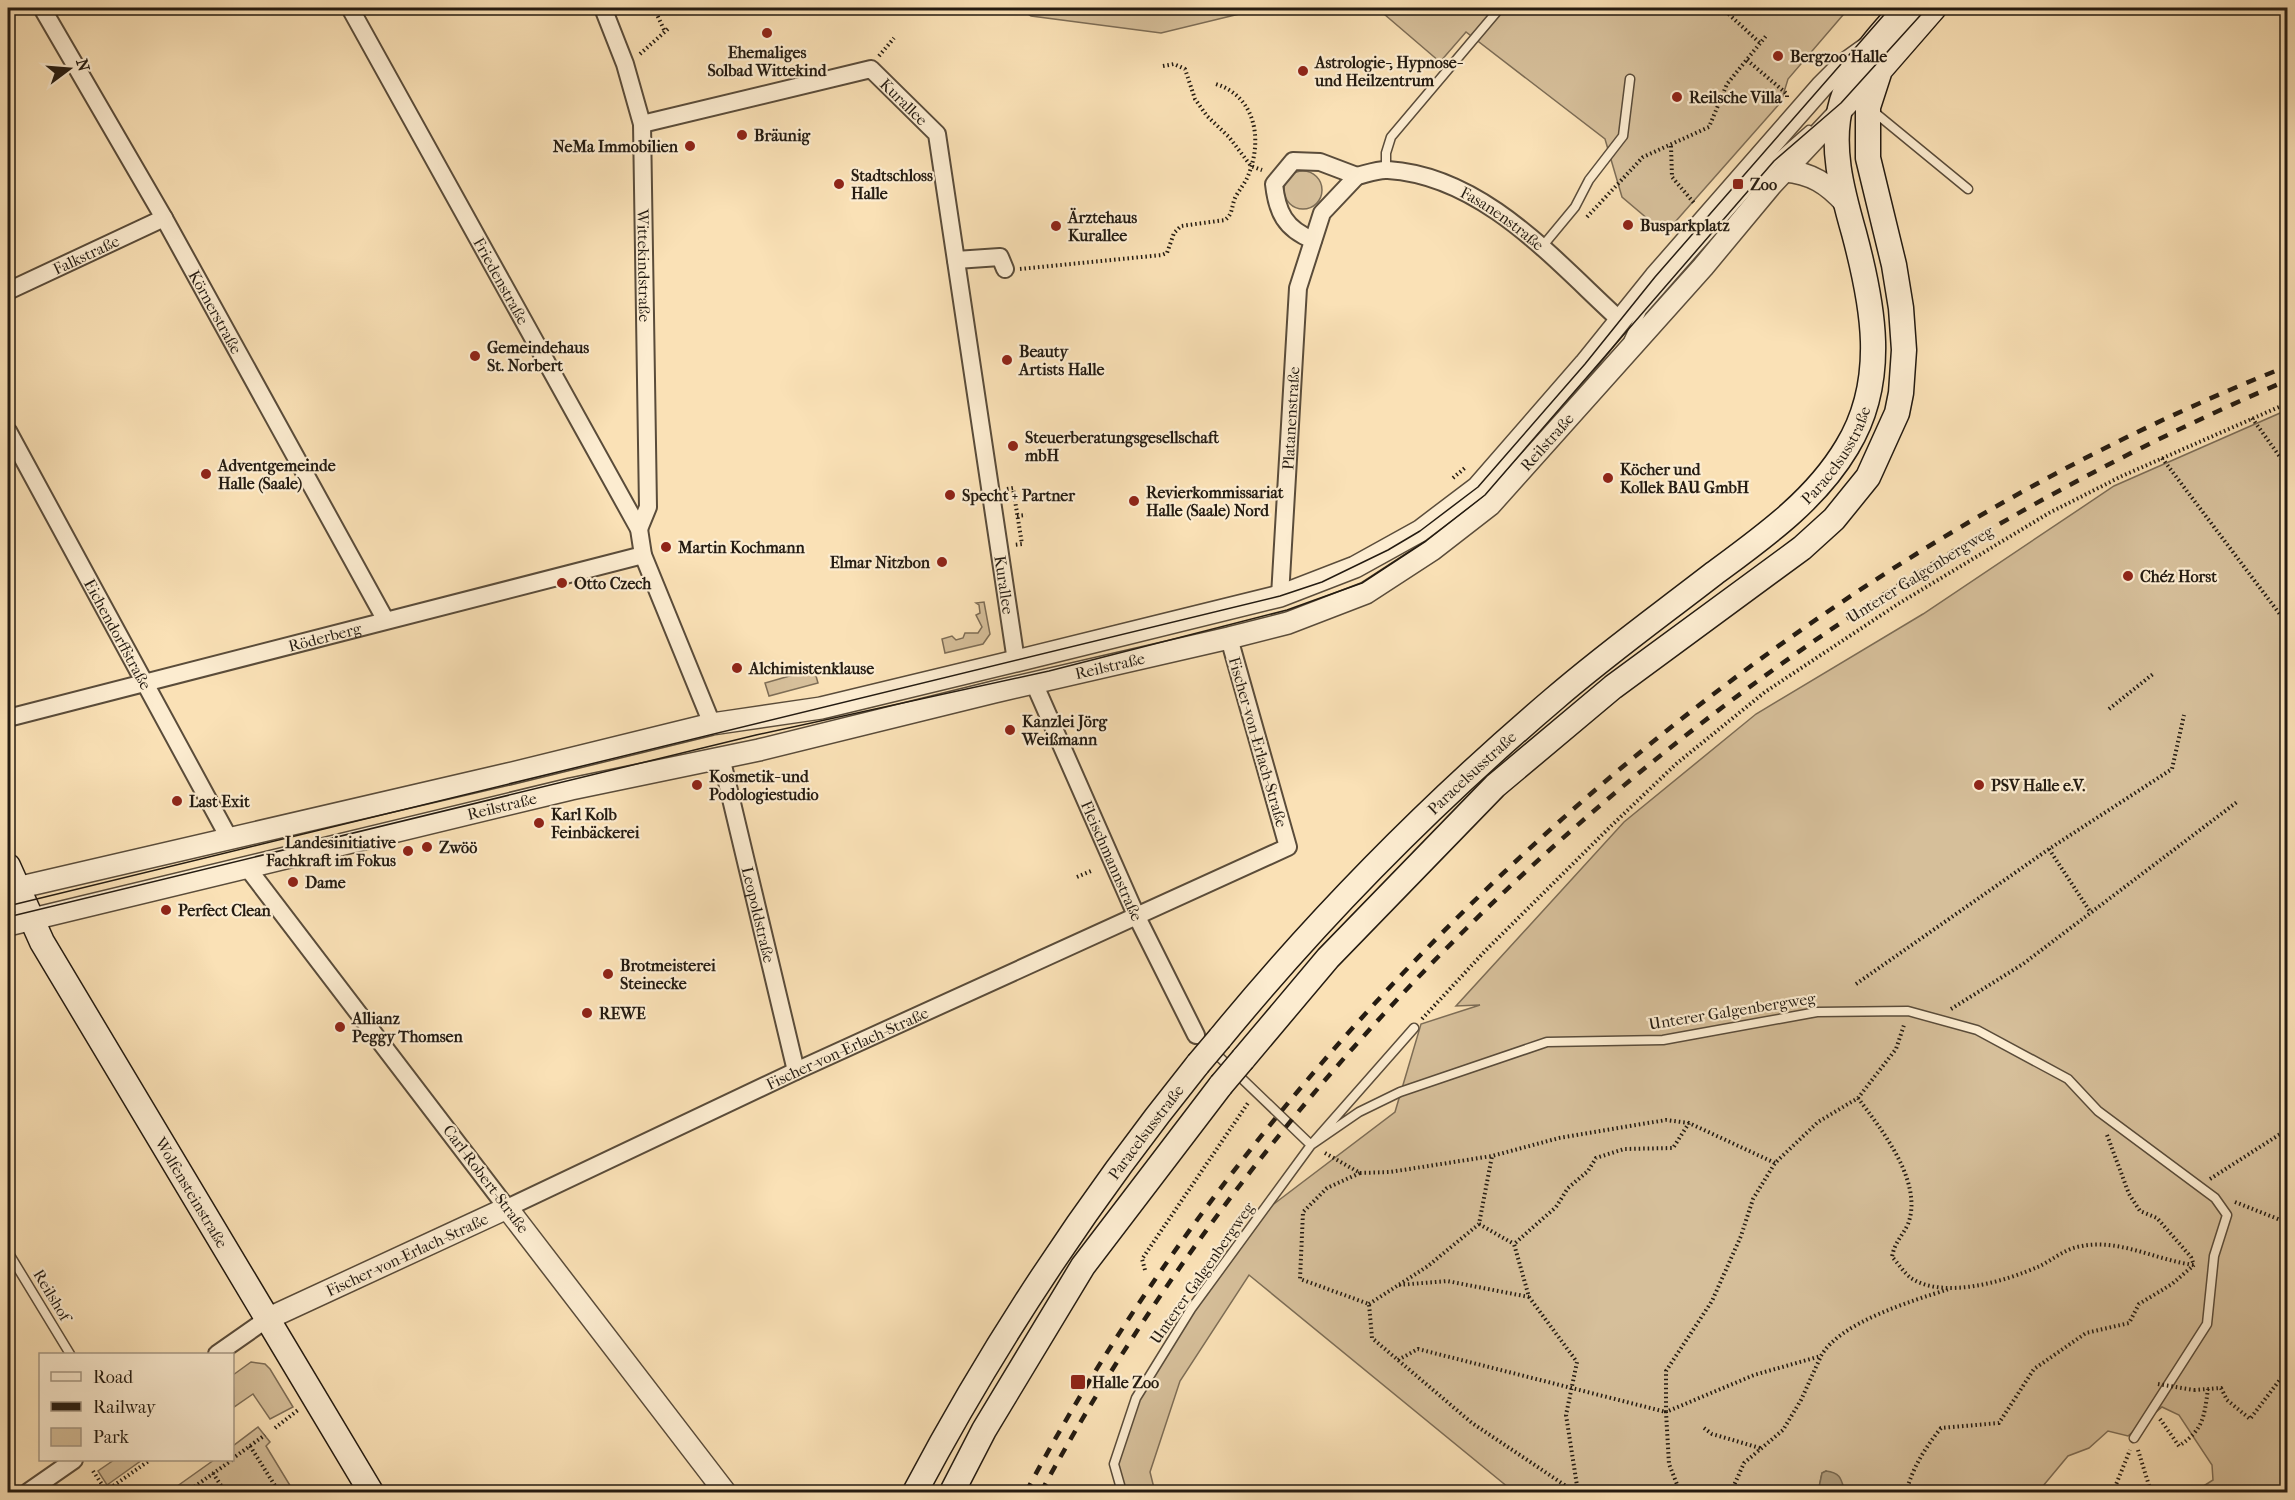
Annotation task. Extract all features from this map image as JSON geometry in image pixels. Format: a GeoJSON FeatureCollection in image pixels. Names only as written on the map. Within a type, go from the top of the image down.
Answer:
{"type":"FeatureCollection","features":[{"type":"Feature","properties":{"kind":"main road","name":"Reilstraße"},"geometry":{"type":"LineString","coordinates":[[1877,60],[1904,8]]}},
{"type":"Feature","properties":{"kind":"main road","name":"Reilstraße"},"geometry":{"type":"LineString","coordinates":[[1877,60],[1934,8]]}},
{"type":"Feature","properties":{"kind":"main road","name":"Paracelsusstraße"},"geometry":{"type":"LineString","coordinates":[[952,1492],[984,1430],[1083,1266],[1221,1085],[1328,958],[1495,786],[1613,687],[1802,548],[1834,519],[1868,477],[1897,413],[1904,350],[1901,308],[1894,265],[1868,158],[1868,107],[1877,60]]}},
{"type":"Feature","properties":{"kind":"main road","name":"Paracelsusstraße"},"geometry":{"type":"LineString","coordinates":[[915,1492],[954,1418],[1052,1264],[1166,1103],[1290,953],[1448,794],[1554,699],[1636,632],[1766,535],[1802,504],[1846,449],[1862,416],[1874,357],[1867,286],[1845,203],[1838,164],[1840,109],[1852,75],[1877,60]]}},
{"type":"Feature","properties":{"kind":"main road","name":"Wolfensteinstraße"},"geometry":{"type":"LineString","coordinates":[[8,866],[13,889],[31,918],[42,942],[371,1492]]}},
{"type":"Feature","properties":{"kind":"street","name":"Körnerstraße"},"geometry":{"type":"LineString","coordinates":[[42,8],[164,218],[385,620]]}},
{"type":"Feature","properties":{"kind":"street","name":"Friedenstraße"},"geometry":{"type":"LineString","coordinates":[[350,8],[639,529],[643,555],[712,724]]}},
{"type":"Feature","properties":{"kind":"street","name":"Wittekindstraße"},"geometry":{"type":"LineString","coordinates":[[603,8],[626,64],[642,124],[648,507],[639,529]]}},
{"type":"Feature","properties":{"kind":"street","name":"Reilstraße"},"geometry":{"type":"LineString","coordinates":[[13,889],[712,724],[821,708],[1280,596],[1322,582],[1388,550],[1420,531],[1478,487],[1621,321],[1655,277],[1698,208],[1842,66],[1877,60]]}},
{"type":"Feature","properties":{"kind":"street","name":"Kurallee"},"geometry":{"type":"LineString","coordinates":[[642,124],[871,69],[937,134],[1016,661]]}},
{"type":"Feature","properties":{"kind":"street","name":"Reilstraße"},"geometry":{"type":"LineString","coordinates":[[8,925],[246,866],[759,750],[1229,638],[1288,623],[1366,593],[1432,550],[1490,505],[1840,109]]}},
{"type":"Feature","properties":{"kind":"street"},"geometry":{"type":"LineString","coordinates":[[1313,240],[1298,234],[1276,208],[1274,184],[1293,161],[1320,162],[1357,176]]}},
{"type":"Feature","properties":{"kind":"street","name":"Fasanenstraße"},"geometry":{"type":"LineString","coordinates":[[1357,176],[1386,170],[1433,178],[1478,198],[1541,248],[1621,321]]}},
{"type":"Feature","properties":{"kind":"street"},"geometry":{"type":"LineString","coordinates":[[1785,171],[1813,177],[1835,192],[1845,203]]}},
{"type":"Feature","properties":{"kind":"street","name":"Platanenstraße"},"geometry":{"type":"LineString","coordinates":[[1280,596],[1298,288],[1322,213],[1357,176]]}},
{"type":"Feature","properties":{"kind":"street","name":"Falkstraße"},"geometry":{"type":"LineString","coordinates":[[8,291],[164,218]]}},
{"type":"Feature","properties":{"kind":"street"},"geometry":{"type":"LineString","coordinates":[[956,260],[1000,257],[1005,269]]}},
{"type":"Feature","properties":{"kind":"street","name":"Eichendorffstraße"},"geometry":{"type":"LineString","coordinates":[[8,431],[229,838]]}},
{"type":"Feature","properties":{"kind":"street","name":"Röderberg"},"geometry":{"type":"LineString","coordinates":[[8,718],[643,555]]}},
{"type":"Feature","properties":{"kind":"street","name":"Fischer-von-Erlach-Straße"},"geometry":{"type":"LineString","coordinates":[[218,1353],[267,1319],[795,1071],[1288,847],[1229,638]]}},
{"type":"Feature","properties":{"kind":"street"},"geometry":{"type":"LineString","coordinates":[[1016,661],[1034,683]]}},
{"type":"Feature","properties":{"kind":"street","name":"Fleischmannstraße"},"geometry":{"type":"LineString","coordinates":[[1034,683],[1137,915],[1196,1035]]}},
{"type":"Feature","properties":{"kind":"street","name":"Leopoldstraße"},"geometry":{"type":"LineString","coordinates":[[721,757],[795,1071]]}},
{"type":"Feature","properties":{"kind":"street","name":"Carl-Robert-Straße"},"geometry":{"type":"LineString","coordinates":[[246,866],[725,1492]]}},
{"type":"Feature","properties":{"kind":"street"},"geometry":{"type":"LineString","coordinates":[[28,1492],[73,1461]]}},
{"type":"Feature","properties":{"kind":"lane"},"geometry":{"type":"LineString","coordinates":[[1386,170],[1386,153],[1391,137],[1500,8]]}},
{"type":"Feature","properties":{"kind":"lane"},"geometry":{"type":"LineString","coordinates":[[1541,248],[1575,207],[1589,180],[1623,136],[1630,79]]}},
{"type":"Feature","properties":{"kind":"lane"},"geometry":{"type":"LineString","coordinates":[[1868,107],[1968,189]]}},
{"type":"Feature","properties":{"kind":"lane"},"geometry":{"type":"LineString","coordinates":[[1620,359],[1642,311],[1774,161],[1840,109]]}},
{"type":"Feature","properties":{"kind":"lane","name":"Unterer Galgenbergweg"},"geometry":{"type":"LineString","coordinates":[[1311,1145],[1359,1112],[1400,1092],[1547,1042],[1663,1040],[1817,1012],[1908,1011],[1977,1030],[2068,1079],[2098,1111],[2215,1198]]}},
{"type":"Feature","properties":{"kind":"lane","name":"Unterer Galgenbergweg"},"geometry":{"type":"LineString","coordinates":[[1122,1492],[1114,1464],[1136,1398],[1191,1309],[1311,1145],[1414,1029]]}},
{"type":"Feature","properties":{"kind":"lane"},"geometry":{"type":"LineString","coordinates":[[1196,1035],[1311,1145]]}},
{"type":"Feature","properties":{"kind":"lane"},"geometry":{"type":"LineString","coordinates":[[2134,1438],[2207,1324],[2214,1256],[2227,1215],[2215,1198]]}},
{"type":"Feature","properties":{"kind":"lane","name":"Reilshof"},"geometry":{"type":"LineString","coordinates":[[8,1252],[69,1353]]}},
{"type":"Feature","properties":{"kind":"path"},"geometry":{"type":"LineString","coordinates":[[653,43],[666,30],[654,8]]}},
{"type":"Feature","properties":{"kind":"path"},"geometry":{"type":"LineString","coordinates":[[1722,8],[1760,43]]}},
{"type":"Feature","properties":{"kind":"path"},"geometry":{"type":"LineString","coordinates":[[1587,217],[1643,157],[1709,127],[1727,84],[1766,36]]}},
{"type":"Feature","properties":{"kind":"path"},"geometry":{"type":"LineString","coordinates":[[885,47],[894,38]]}},
{"type":"Feature","properties":{"kind":"path"},"geometry":{"type":"LineString","coordinates":[[1747,60],[1780,87]]}},
{"type":"Feature","properties":{"kind":"path"},"geometry":{"type":"LineString","coordinates":[[1163,66],[1174,64],[1185,69],[1196,99],[1207,116],[1229,137],[1251,166],[1280,177]]}},
{"type":"Feature","properties":{"kind":"path"},"geometry":{"type":"LineString","coordinates":[[1005,269],[1005,271],[1162,255],[1169,249],[1174,233],[1181,226],[1225,220],[1230,216],[1234,198],[1251,166],[1254,137],[1248,105],[1232,91],[1216,84]]}},
{"type":"Feature","properties":{"kind":"path"},"geometry":{"type":"LineString","coordinates":[[1788,104],[1796,96]]}},
{"type":"Feature","properties":{"kind":"path"},"geometry":{"type":"LineString","coordinates":[[1671,146],[1672,177],[1698,208]]}},
{"type":"Feature","properties":{"kind":"path","name":"Unterer Galgenbergweg"},"geometry":{"type":"LineString","coordinates":[[1414,1029],[1485,951],[1610,826],[1676,764],[1765,692],[1898,603],[2049,513],[2162,458],[2288,403]]}},
{"type":"Feature","properties":{"kind":"path"},"geometry":{"type":"LineString","coordinates":[[2252,418],[2288,468]]}},
{"type":"Feature","properties":{"kind":"path"},"geometry":{"type":"LineString","coordinates":[[2162,458],[2288,625]]}},
{"type":"Feature","properties":{"kind":"path"},"geometry":{"type":"LineString","coordinates":[[1448,482],[1473,460]]}},
{"type":"Feature","properties":{"kind":"path"},"geometry":{"type":"LineString","coordinates":[[1014,496],[1020,533]]}},
{"type":"Feature","properties":{"kind":"path"},"geometry":{"type":"LineString","coordinates":[[1017,516],[1026,515]]}},
{"type":"Feature","properties":{"kind":"path"},"geometry":{"type":"LineString","coordinates":[[2109,709],[2153,674]]}},
{"type":"Feature","properties":{"kind":"path"},"geometry":{"type":"LineString","coordinates":[[1856,984],[2049,849],[2172,769],[2184,715]]}},
{"type":"Feature","properties":{"kind":"path"},"geometry":{"type":"LineString","coordinates":[[1936,1018],[2023,964],[2237,802]]}},
{"type":"Feature","properties":{"kind":"path"},"geometry":{"type":"LineString","coordinates":[[2049,849],[2091,912]]}},
{"type":"Feature","properties":{"kind":"path"},"geometry":{"type":"LineString","coordinates":[[1077,877],[1090,871]]}},
{"type":"Feature","properties":{"kind":"path"},"geometry":{"type":"LineString","coordinates":[[1680,1492],[1669,1464],[1666,1371],[1712,1301],[1741,1236],[1753,1199],[1774,1163],[1818,1122],[1858,1098],[1896,1049],[1908,1011]]}},
{"type":"Feature","properties":{"kind":"path"},"geometry":{"type":"LineString","coordinates":[[1145,1270],[1142,1259],[1256,1093]]}},
{"type":"Feature","properties":{"kind":"path"},"geometry":{"type":"LineString","coordinates":[[1858,1098],[1894,1146],[1910,1194],[1908,1223],[1894,1244],[1892,1257],[1911,1278],[1949,1289]]}},
{"type":"Feature","properties":{"kind":"path"},"geometry":{"type":"LineString","coordinates":[[1369,1304],[1300,1279],[1304,1212],[1327,1188],[1360,1173],[1390,1172],[1492,1156],[1559,1138],[1666,1120],[1689,1123],[1774,1163]]}},
{"type":"Feature","properties":{"kind":"path"},"geometry":{"type":"LineString","coordinates":[[1514,1244],[1556,1207],[1568,1188],[1588,1171],[1596,1158],[1624,1149],[1673,1148],[1689,1123]]}},
{"type":"Feature","properties":{"kind":"path"},"geometry":{"type":"LineString","coordinates":[[2103,1127],[2129,1194],[2140,1211],[2157,1218],[2191,1257],[2194,1264]]}},
{"type":"Feature","properties":{"kind":"path"},"geometry":{"type":"LineString","coordinates":[[2199,1186],[2288,1129]]}},
{"type":"Feature","properties":{"kind":"path"},"geometry":{"type":"LineString","coordinates":[[1311,1145],[1360,1173]]}},
{"type":"Feature","properties":{"kind":"path"},"geometry":{"type":"LineString","coordinates":[[1369,1304],[1428,1266],[1479,1224],[1492,1156]]}},
{"type":"Feature","properties":{"kind":"path"},"geometry":{"type":"LineString","coordinates":[[2215,1198],[2229,1200],[2287,1222]]}},
{"type":"Feature","properties":{"kind":"path"},"geometry":{"type":"LineString","coordinates":[[1479,1224],[1514,1244],[1529,1297],[1577,1362],[1566,1415],[1577,1492]]}},
{"type":"Feature","properties":{"kind":"path"},"geometry":{"type":"LineString","coordinates":[[1731,1492],[1744,1463],[1783,1430],[1801,1400],[1828,1344],[1865,1322],[1910,1302],[1949,1289],[1965,1288],[1998,1280],[2038,1266],[2076,1247],[2112,1244],[2170,1262],[2194,1264]]}},
{"type":"Feature","properties":{"kind":"path"},"geometry":{"type":"LineString","coordinates":[[1906,1492],[1911,1475],[1926,1447],[1941,1428],[1999,1423],[2034,1369],[2086,1333],[2129,1323],[2139,1304],[2172,1284],[2194,1264]]}},
{"type":"Feature","properties":{"kind":"path"},"geometry":{"type":"LineString","coordinates":[[1398,1285],[1447,1281],[1529,1297]]}},
{"type":"Feature","properties":{"kind":"path"},"geometry":{"type":"LineString","coordinates":[[1369,1304],[1372,1338],[1472,1423],[1577,1492]]}},
{"type":"Feature","properties":{"kind":"path"},"geometry":{"type":"LineString","coordinates":[[1398,1360],[1418,1349],[1666,1412],[1754,1375],[1821,1356]]}},
{"type":"Feature","properties":{"kind":"path"},"geometry":{"type":"LineString","coordinates":[[2158,1384],[2194,1390],[2221,1388],[2227,1400],[2250,1419],[2283,1371],[2288,1369]]}},
{"type":"Feature","properties":{"kind":"path"},"geometry":{"type":"LineString","coordinates":[[2152,1410],[2171,1431],[2179,1446],[2196,1434],[2204,1418],[2208,1389]]}},
{"type":"Feature","properties":{"kind":"path"},"geometry":{"type":"LineString","coordinates":[[274,1428],[301,1408]]}},
{"type":"Feature","properties":{"kind":"path"},"geometry":{"type":"LineString","coordinates":[[1704,1428],[1712,1434],[1761,1448]]}},
{"type":"Feature","properties":{"kind":"path"},"geometry":{"type":"LineString","coordinates":[[234,1458],[265,1435]]}},
{"type":"Feature","properties":{"kind":"path"},"geometry":{"type":"LineString","coordinates":[[2113,1492],[2134,1438]]}},
{"type":"Feature","properties":{"kind":"path"},"geometry":{"type":"LineString","coordinates":[[2134,1438],[2151,1492]]}},
{"type":"Feature","properties":{"kind":"path"},"geometry":{"type":"LineString","coordinates":[[250,1446],[279,1492]]}},
{"type":"Feature","properties":{"kind":"path"},"geometry":{"type":"LineString","coordinates":[[93,1471],[107,1492],[148,1461]]}},
{"type":"Feature","properties":{"kind":"path"},"geometry":{"type":"LineString","coordinates":[[150,1461],[152,1466]]}},
{"type":"Feature","properties":{"kind":"path"},"geometry":{"type":"LineString","coordinates":[[187,1492],[229,1461]]}},
{"type":"Feature","properties":{"kind":"path"},"geometry":{"type":"LineString","coordinates":[[213,1473],[225,1492]]}},
{"type":"Feature","properties":{"kind":"green space"},"geometry":{"type":"Polygon","coordinates":[[[1019,8],[1264,8],[1161,33],[1031,16],[1019,8]]]}},
{"type":"Feature","properties":{"kind":"green space"},"geometry":{"type":"Polygon","coordinates":[[[1377,8],[1849,8],[1788,79],[1781,102],[1668,230],[1662,231],[1622,197],[1605,139],[1466,32],[1440,62],[1377,8]]]}},
{"type":"Feature","properties":{"kind":"green space"},"geometry":{"type":"Polygon","coordinates":[[[1303,171],[1317,176],[1322,190],[1317,204],[1303,209],[1289,204],[1284,190],[1289,176],[1303,171]]]}},
{"type":"Feature","properties":{"kind":"green space"},"geometry":{"type":"Polygon","coordinates":[[[2287,410],[2287,1492],[2194,1492],[2213,1480],[2212,1465],[2179,1415],[2162,1407],[2128,1436],[2108,1431],[2089,1448],[2068,1456],[2038,1492],[1845,1492],[1843,1486],[1826,1471],[1822,1473],[1818,1492],[1514,1492],[1249,1275],[1180,1381],[1150,1472],[1155,1492],[1122,1492],[1114,1464],[1136,1398],[1191,1310],[1262,1213],[1395,1112],[1421,1024],[1480,1005],[1456,1006],[1624,822],[1756,714],[1923,614],[2114,486],[2287,410]]]}},
{"type":"Feature","properties":{"kind":"green space"},"geometry":{"type":"Polygon","coordinates":[[[984,602],[990,634],[983,644],[945,653],[942,639],[952,636],[956,640],[963,638],[965,633],[978,633],[982,627],[976,615],[980,613],[979,605],[976,603],[984,602]]]}},
{"type":"Feature","properties":{"kind":"green space"},"geometry":{"type":"Polygon","coordinates":[[[814,669],[818,683],[769,696],[765,683],[814,669]]]}},
{"type":"Feature","properties":{"kind":"green space"},"geometry":{"type":"Polygon","coordinates":[[[251,1362],[265,1364],[293,1407],[270,1419],[253,1394],[234,1407],[234,1374],[251,1362]]]}},
{"type":"Feature","properties":{"kind":"green space"},"geometry":{"type":"Polygon","coordinates":[[[258,1427],[270,1442],[266,1446],[294,1492],[169,1492],[213,1461],[234,1461],[234,1445],[258,1427]]]}},
{"type":"Feature","properties":{"kind":"green space"},"geometry":{"type":"Polygon","coordinates":[[[113,1461],[141,1461],[107,1485],[98,1471],[113,1461]]]}},
{"type":"Feature","properties":{"kind":"shaded area"},"geometry":{"type":"Polygon","coordinates":[[[1826,1471],[1840,1477],[1845,1492],[1818,1492],[1822,1473],[1826,1471]]]}},
{"type":"Feature","properties":{"kind":"tram line"},"geometry":{"type":"LineString","coordinates":[[8,906],[1280,596],[1322,582],[1388,550],[1420,531],[1478,487],[1585,364],[1655,277],[1890,8]]}},
{"type":"Feature","properties":{"kind":"tram line"},"geometry":{"type":"LineString","coordinates":[[8,917],[756,735],[1049,671],[1287,610],[1362,583],[1426,541],[1485,495],[1774,161],[1841,103],[1927,8]]}},
{"type":"Feature","properties":{"kind":"railway"},"geometry":{"type":"LineString","coordinates":[[1026,1492],[1134,1310],[1261,1137],[1403,973],[1560,821],[1729,683],[1908,559],[2095,453],[2288,366]]}},
{"type":"Feature","properties":{"kind":"railway"},"geometry":{"type":"LineString","coordinates":[[1041,1492],[1151,1309],[1277,1138],[1417,978],[1570,831],[1735,698],[1910,578],[2095,471],[2288,380]]}},
{"type":"Feature","properties":{"kind":"place","name":"Ehemaliges Solbad Wittekind"},"geometry":{"type":"Point","coordinates":[767,33]}},
{"type":"Feature","properties":{"kind":"place","name":"Bergzoo Halle"},"geometry":{"type":"Point","coordinates":[1778,56]}},
{"type":"Feature","properties":{"kind":"place","name":"Astrologie-, Hypnose- und Heilzentrum"},"geometry":{"type":"Point","coordinates":[1303,71]}},
{"type":"Feature","properties":{"kind":"place","name":"Reilsche Villa"},"geometry":{"type":"Point","coordinates":[1677,97]}},
{"type":"Feature","properties":{"kind":"place","name":"Bräunig"},"geometry":{"type":"Point","coordinates":[742,135]}},
{"type":"Feature","properties":{"kind":"place","name":"NeMa Immobilien"},"geometry":{"type":"Point","coordinates":[690,146]}},
{"type":"Feature","properties":{"kind":"place","name":"Stadtschloss Halle"},"geometry":{"type":"Point","coordinates":[839,184]}},
{"type":"Feature","properties":{"kind":"place","name":"Zoo"},"geometry":{"type":"Point","coordinates":[1738,184]}},
{"type":"Feature","properties":{"kind":"place","name":"Busparkplatz"},"geometry":{"type":"Point","coordinates":[1628,225]}},
{"type":"Feature","properties":{"kind":"place","name":"Ärztehaus Kurallee"},"geometry":{"type":"Point","coordinates":[1056,226]}},
{"type":"Feature","properties":{"kind":"place","name":"Gemeindehaus St. Norbert"},"geometry":{"type":"Point","coordinates":[475,356]}},
{"type":"Feature","properties":{"kind":"place","name":"Beauty Artists Halle"},"geometry":{"type":"Point","coordinates":[1007,360]}},
{"type":"Feature","properties":{"kind":"place","name":"Steuerberatungsgesellschaft mbH"},"geometry":{"type":"Point","coordinates":[1013,446]}},
{"type":"Feature","properties":{"kind":"place","name":"Adventgemeinde Halle (Saale)"},"geometry":{"type":"Point","coordinates":[206,474]}},
{"type":"Feature","properties":{"kind":"place","name":"Köcher und Kollek BAU GmbH"},"geometry":{"type":"Point","coordinates":[1608,478]}},
{"type":"Feature","properties":{"kind":"place","name":"Specht + Partner"},"geometry":{"type":"Point","coordinates":[950,495]}},
{"type":"Feature","properties":{"kind":"place","name":"Revierkommissariat Halle (Saale) Nord"},"geometry":{"type":"Point","coordinates":[1134,501]}},
{"type":"Feature","properties":{"kind":"place","name":"Martin Kochmann"},"geometry":{"type":"Point","coordinates":[666,547]}},
{"type":"Feature","properties":{"kind":"place","name":"Elmar Nitzbon"},"geometry":{"type":"Point","coordinates":[942,562]}},
{"type":"Feature","properties":{"kind":"place","name":"Chéz Horst"},"geometry":{"type":"Point","coordinates":[2128,576]}},
{"type":"Feature","properties":{"kind":"place","name":"Otto Czech"},"geometry":{"type":"Point","coordinates":[562,583]}},
{"type":"Feature","properties":{"kind":"place","name":"Alchimistenklause"},"geometry":{"type":"Point","coordinates":[737,668]}},
{"type":"Feature","properties":{"kind":"place","name":"Kanzlei Jörg Weißmann"},"geometry":{"type":"Point","coordinates":[1010,730]}},
{"type":"Feature","properties":{"kind":"place","name":"Kosmetik- und Podologiestudio"},"geometry":{"type":"Point","coordinates":[697,785]}},
{"type":"Feature","properties":{"kind":"place","name":"PSV Halle e.V."},"geometry":{"type":"Point","coordinates":[1979,785]}},
{"type":"Feature","properties":{"kind":"place","name":"Last Exit"},"geometry":{"type":"Point","coordinates":[177,801]}},
{"type":"Feature","properties":{"kind":"place","name":"Karl Kolb Feinbäckerei"},"geometry":{"type":"Point","coordinates":[539,823]}},
{"type":"Feature","properties":{"kind":"place","name":"Zwöö"},"geometry":{"type":"Point","coordinates":[427,847]}},
{"type":"Feature","properties":{"kind":"place","name":"Landesinitiative Fachkraft im Fokus"},"geometry":{"type":"Point","coordinates":[408,851]}},
{"type":"Feature","properties":{"kind":"place","name":"Dame"},"geometry":{"type":"Point","coordinates":[293,882]}},
{"type":"Feature","properties":{"kind":"place","name":"Perfect Clean"},"geometry":{"type":"Point","coordinates":[166,910]}},
{"type":"Feature","properties":{"kind":"place","name":"Brotmeisterei Steinecke"},"geometry":{"type":"Point","coordinates":[608,974]}},
{"type":"Feature","properties":{"kind":"place","name":"REWE"},"geometry":{"type":"Point","coordinates":[587,1013]}},
{"type":"Feature","properties":{"kind":"place","name":"Allianz Peggy Thomsen"},"geometry":{"type":"Point","coordinates":[340,1027]}},
{"type":"Feature","properties":{"kind":"place","name":"Halle Zoo"},"geometry":{"type":"Point","coordinates":[1078,1382]}}]}
